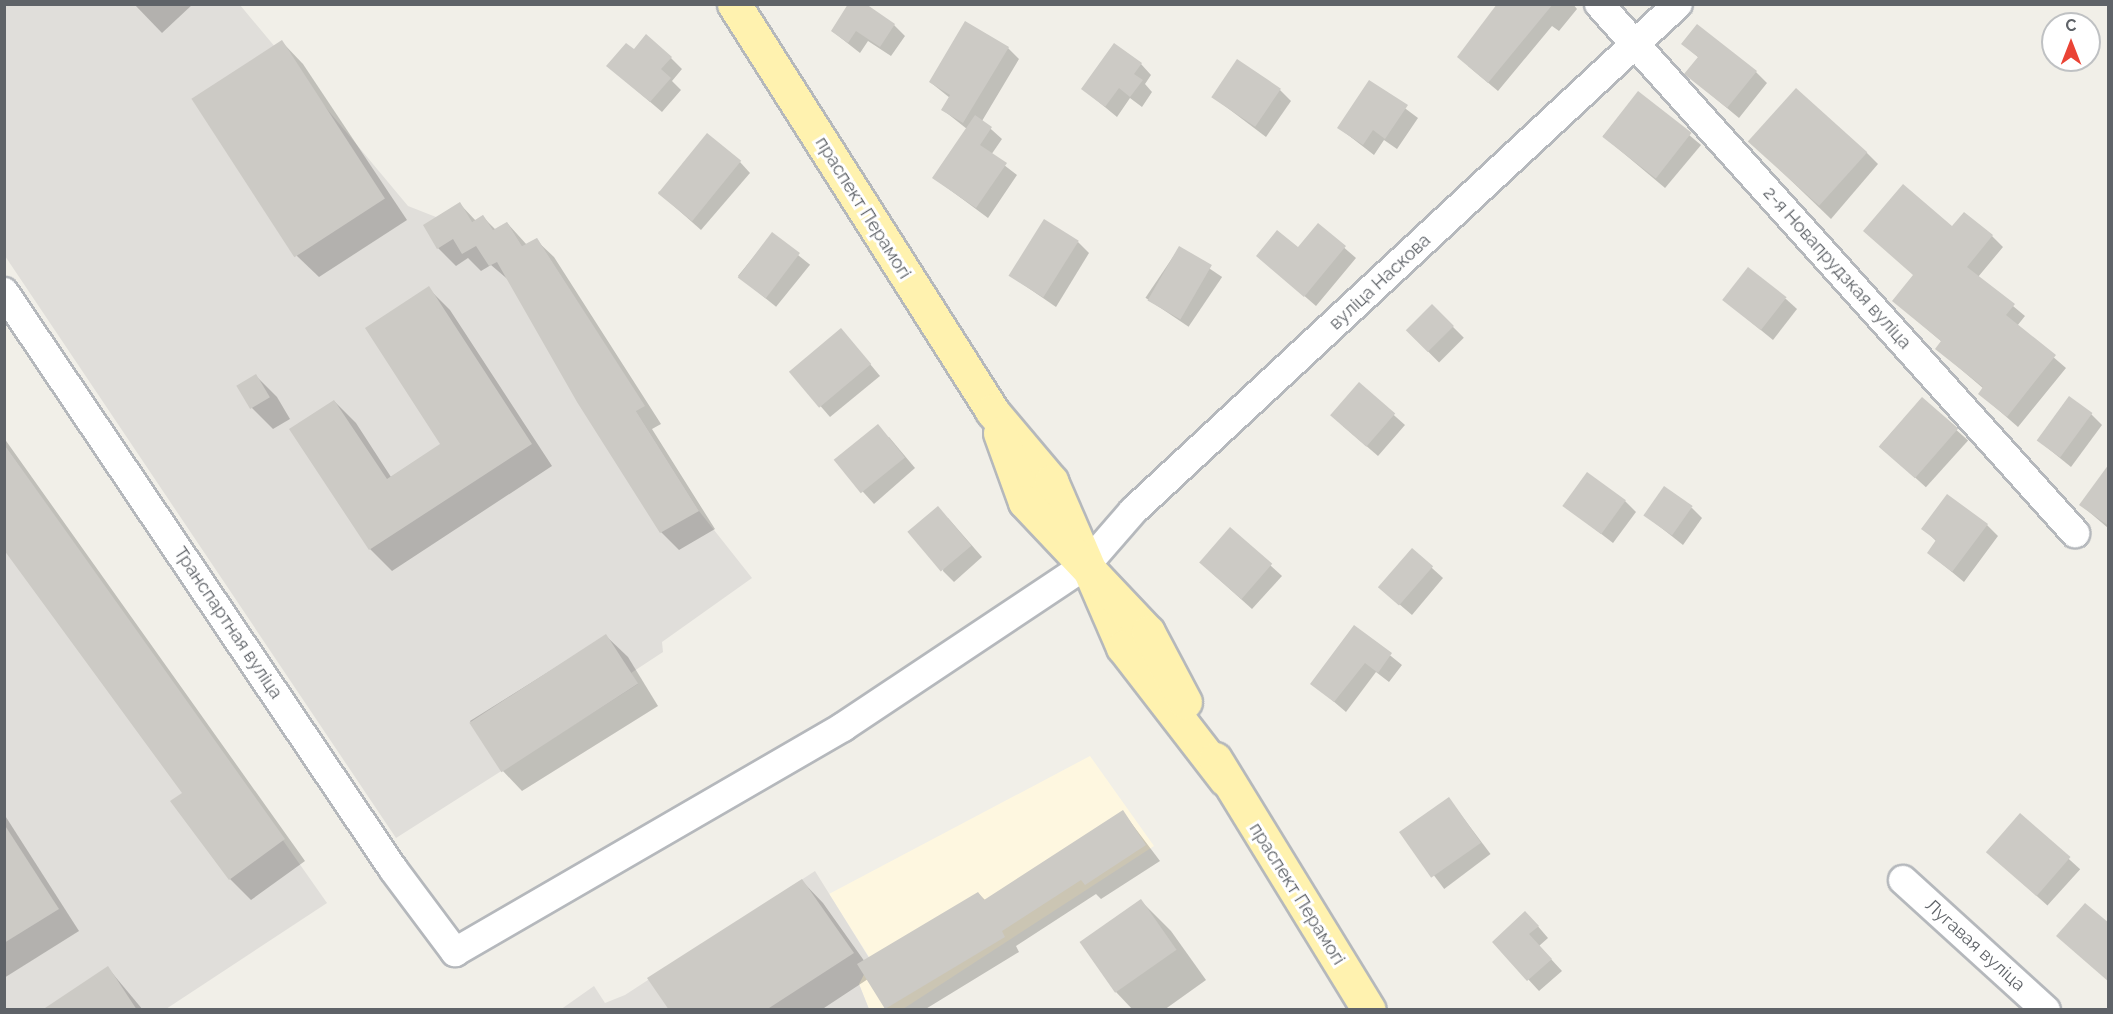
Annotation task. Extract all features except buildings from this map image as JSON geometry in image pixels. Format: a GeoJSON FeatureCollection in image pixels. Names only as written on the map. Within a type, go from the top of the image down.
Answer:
{"type":"FeatureCollection","features":[{"type":"Feature","properties":{"kind":"main road","name":"праспект Перамогі"},"geometry":{"type":"LineString","coordinates":[[734,4],[992,411],[1051,481],[1087,564],[1148,632],[1225,779],[1369,1010]]}},
{"type":"Feature","properties":{"kind":"street","name":"2-я Новапрудзкая вуліца"},"geometry":{"type":"LineString","coordinates":[[1599,4],[2075,533]]}},
{"type":"Feature","properties":{"kind":"street","name":"вуліца Наскова"},"geometry":{"type":"LineString","coordinates":[[455,952],[843,727],[1087,564],[1133,511],[1678,4]]}},
{"type":"Feature","properties":{"kind":"street","name":"Транспартная вуліца"},"geometry":{"type":"LineString","coordinates":[[4,292],[393,869],[455,952]]}},
{"type":"Feature","properties":{"kind":"street","name":"Лугавая вуліца"},"geometry":{"type":"LineString","coordinates":[[1904,880],[2046,1010]]}},
{"type":"Feature","properties":{"kind":"shaded area"},"geometry":{"type":"Polygon","coordinates":[[[4,5],[240,5],[408,206],[436,217],[472,222],[483,215],[493,230],[507,222],[522,246],[537,238],[625,376],[636,411],[699,511],[752,578],[662,642],[663,652],[631,673],[638,684],[396,838],[5,256],[4,5]]]}},
{"type":"Feature","properties":{"kind":"shaded area"},"geometry":{"type":"Polygon","coordinates":[[[4,444],[327,903],[166,1009],[5,1009],[4,444]]]}},
{"type":"Feature","properties":{"kind":"shaded area"},"geometry":{"type":"Polygon","coordinates":[[[1090,756],[1154,846],[903,1009],[869,1009],[859,984],[871,960],[829,894],[1090,756]]]}},
{"type":"Feature","properties":{"kind":"shaded area"},"geometry":{"type":"Polygon","coordinates":[[[815,871],[871,961],[859,984],[869,1009],[560,1010],[594,986],[605,1003],[625,995],[815,871]]]}}]}
